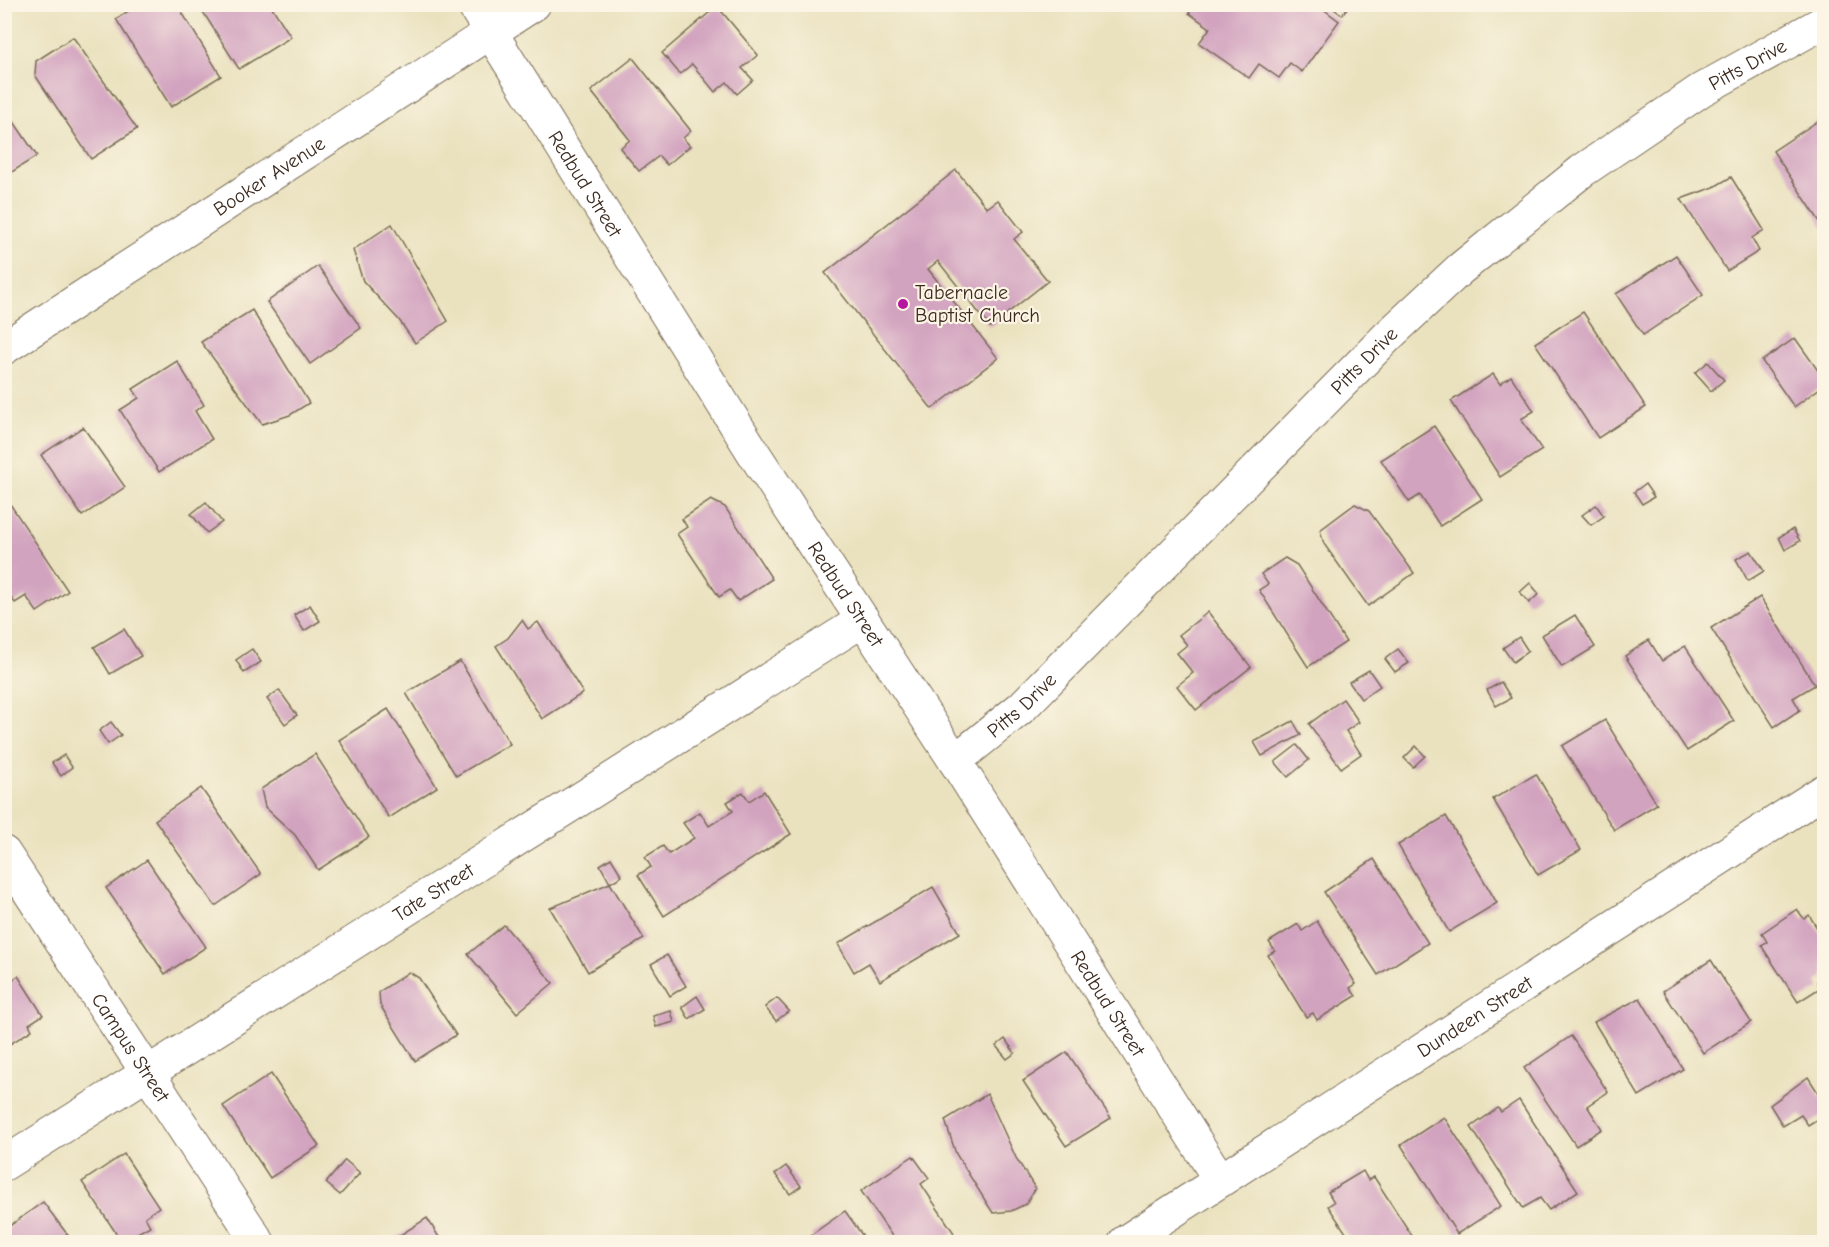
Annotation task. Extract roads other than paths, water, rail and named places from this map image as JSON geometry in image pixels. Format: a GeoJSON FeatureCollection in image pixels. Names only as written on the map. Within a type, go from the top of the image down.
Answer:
{"type":"FeatureCollection","features":[{"type":"Feature","properties":{"kind":"street","name":"Redbud Street"},"geometry":{"type":"LineString","coordinates":[[473,4],[747,442],[956,761],[1220,1180]]}},
{"type":"Feature","properties":{"kind":"street","name":"Booker Avenue"},"geometry":{"type":"LineString","coordinates":[[4,348],[534,4]]}},
{"type":"Feature","properties":{"kind":"street","name":"Pitts Drive"},"geometry":{"type":"LineString","coordinates":[[956,761],[1022,707],[1380,344],[1460,269],[1566,183],[1641,130],[1701,90],[1824,22]]}},
{"type":"Feature","properties":{"kind":"street","name":"Tate Street"},"geometry":{"type":"LineString","coordinates":[[4,1164],[863,620]]}},
{"type":"Feature","properties":{"kind":"street","name":"Dundeen Street"},"geometry":{"type":"LineString","coordinates":[[1125,1242],[1824,791]]}},
{"type":"Feature","properties":{"kind":"street","name":"Campus Street"},"geometry":{"type":"LineString","coordinates":[[4,853],[258,1242]]}},
{"type":"Feature","properties":{"kind":"place","name":"Tabernacle Baptist Church"},"geometry":{"type":"Point","coordinates":[903,304]}}]}
